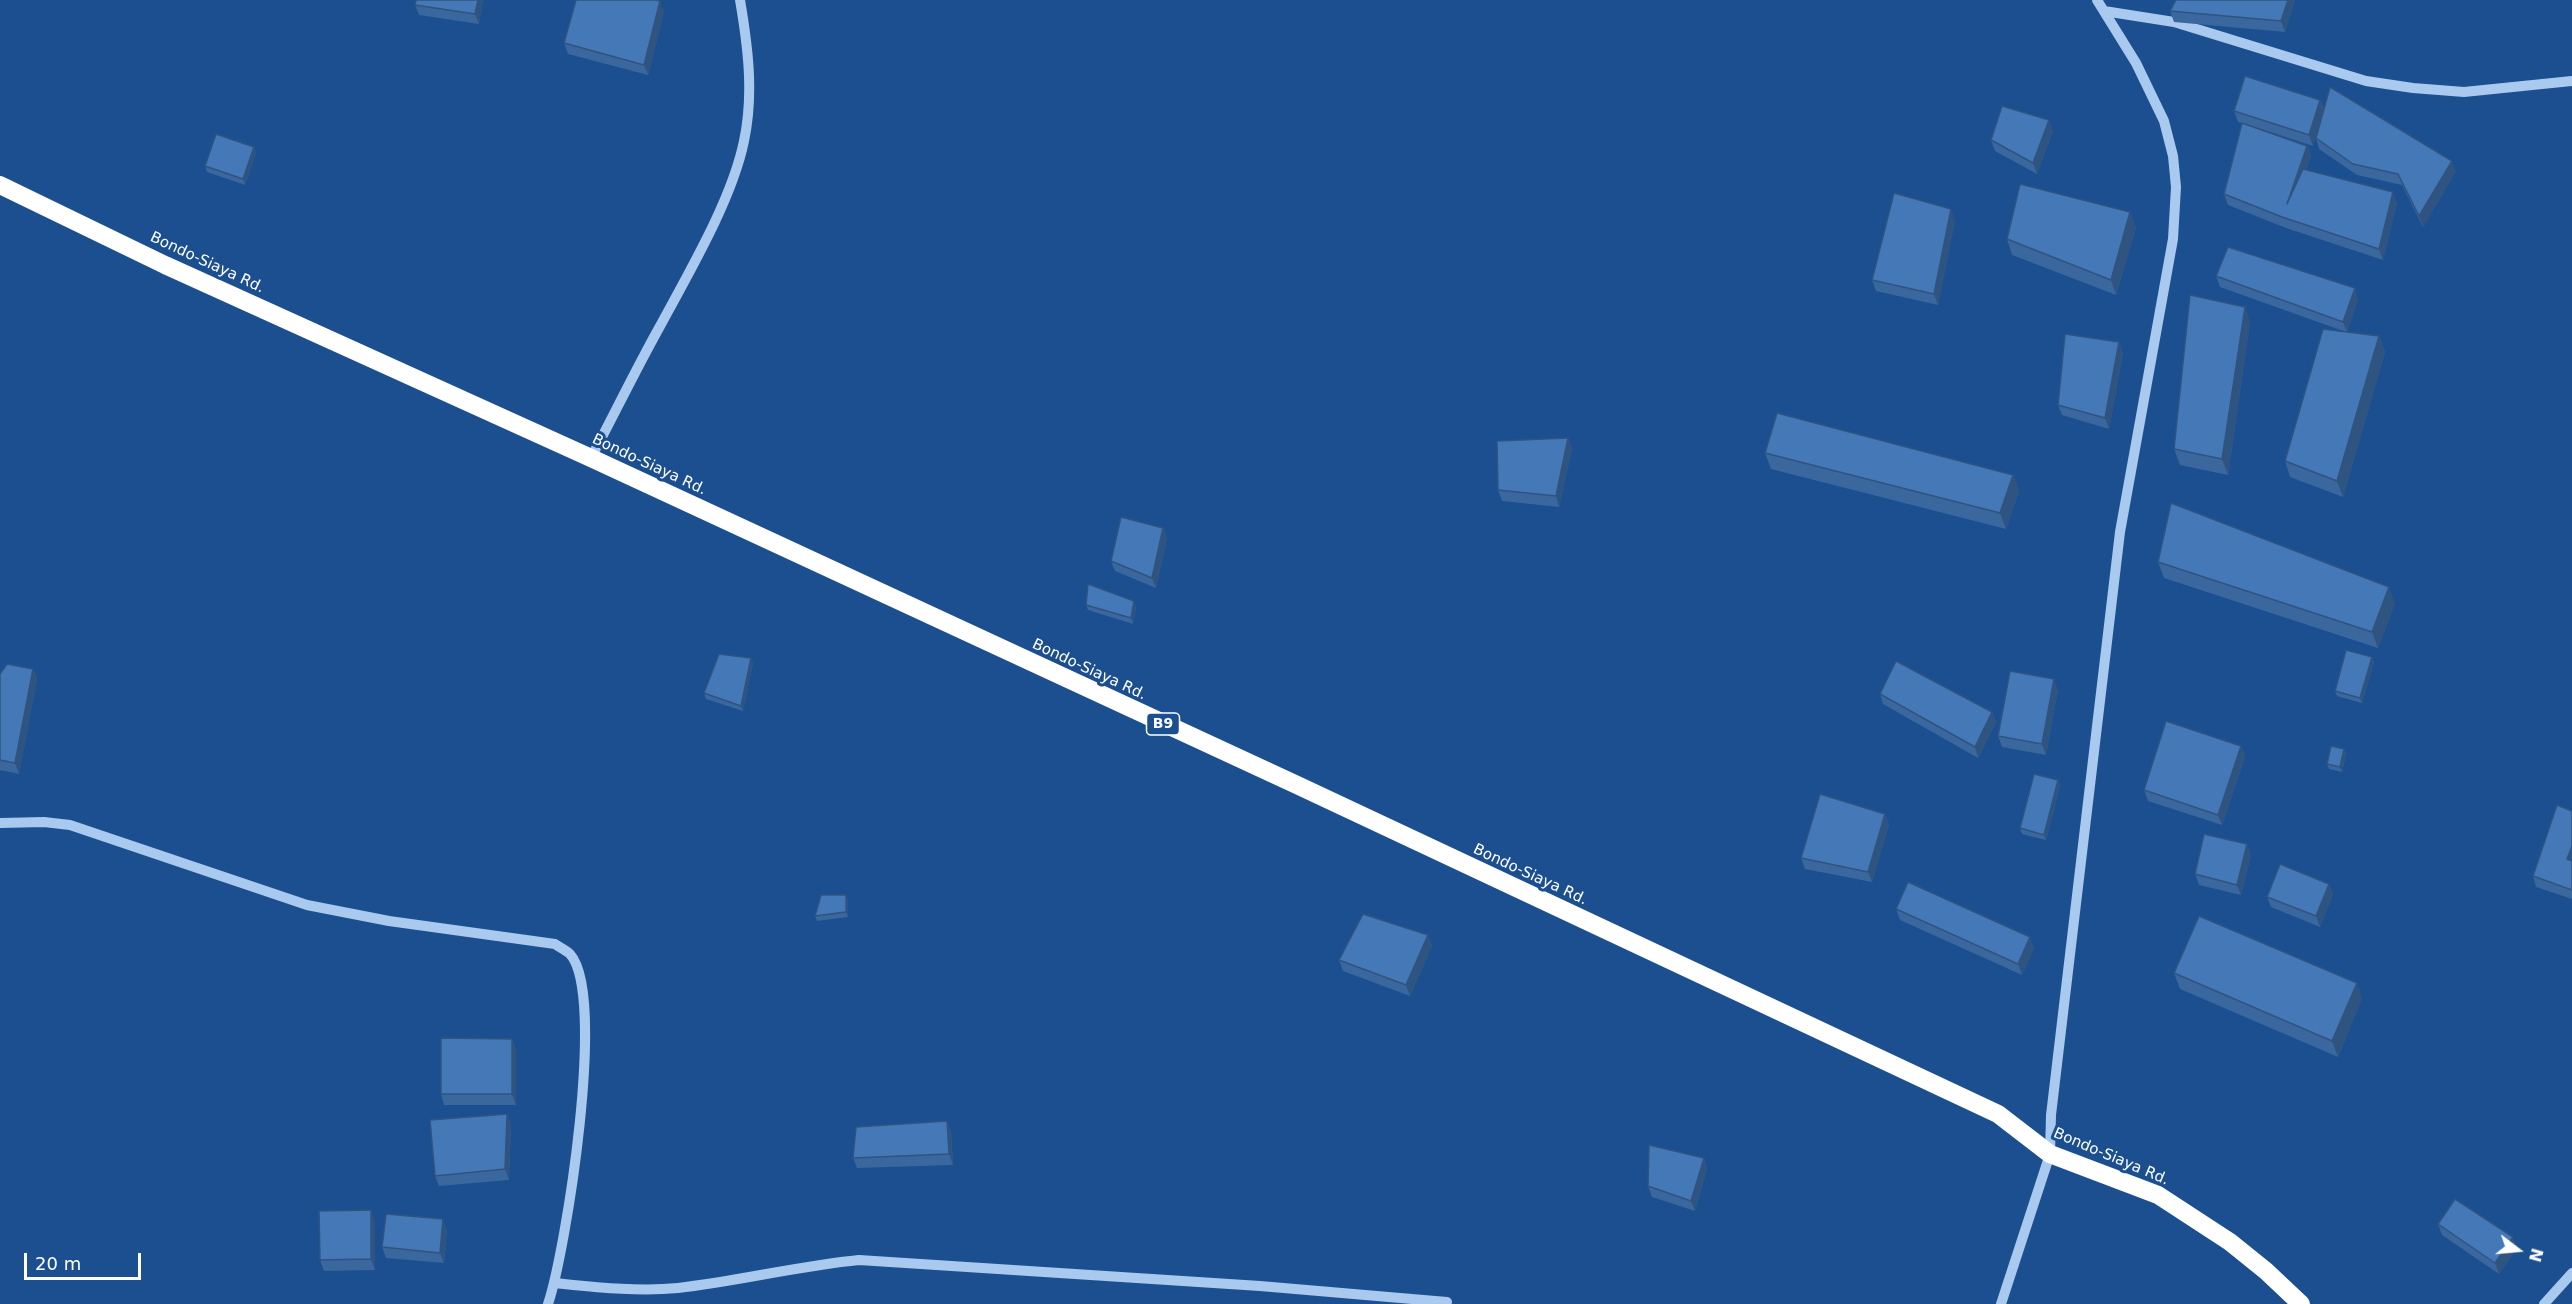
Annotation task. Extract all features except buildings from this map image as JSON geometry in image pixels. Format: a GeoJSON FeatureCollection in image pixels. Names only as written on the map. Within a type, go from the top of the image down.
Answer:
{"type":"FeatureCollection","features":[{"type":"Feature","properties":{"kind":"highway","name":"Bondo-Siaya Rd."},"geometry":{"type":"LineString","coordinates":[[0,185],[165,265],[591,458],[1863,1049],[1998,1114],[2050,1154],[2158,1195],[2230,1242],[2266,1271],[2301,1304]]}},
{"type":"Feature","properties":{"kind":"street"},"geometry":{"type":"LineString","coordinates":[[591,458],[682,286],[731,183],[744,142],[749,104],[750,72],[740,0]]}},
{"type":"Feature","properties":{"kind":"street"},"geometry":{"type":"LineString","coordinates":[[2001,1304],[2050,1154],[2051,1115],[2120,532],[2173,239],[2176,186],[2173,156],[2164,121],[2136,63],[2097,0]]}},
{"type":"Feature","properties":{"kind":"street"},"geometry":{"type":"LineString","coordinates":[[2104,11],[2175,16],[2366,81],[2464,92],[2572,81]]}},
{"type":"Feature","properties":{"kind":"street"},"geometry":{"type":"LineString","coordinates":[[0,823],[44,822],[70,825],[307,905],[389,921],[555,944],[571,955],[579,974],[584,999],[585,1055],[578,1153],[555,1283],[548,1304]]}},
{"type":"Feature","properties":{"kind":"street"},"geometry":{"type":"LineString","coordinates":[[555,1283],[629,1288],[677,1288],[810,1265],[859,1260],[1260,1286],[1447,1302]]}},
{"type":"Feature","properties":{"kind":"street"},"geometry":{"type":"LineString","coordinates":[[2544,1304],[2572,1273]]}}]}
